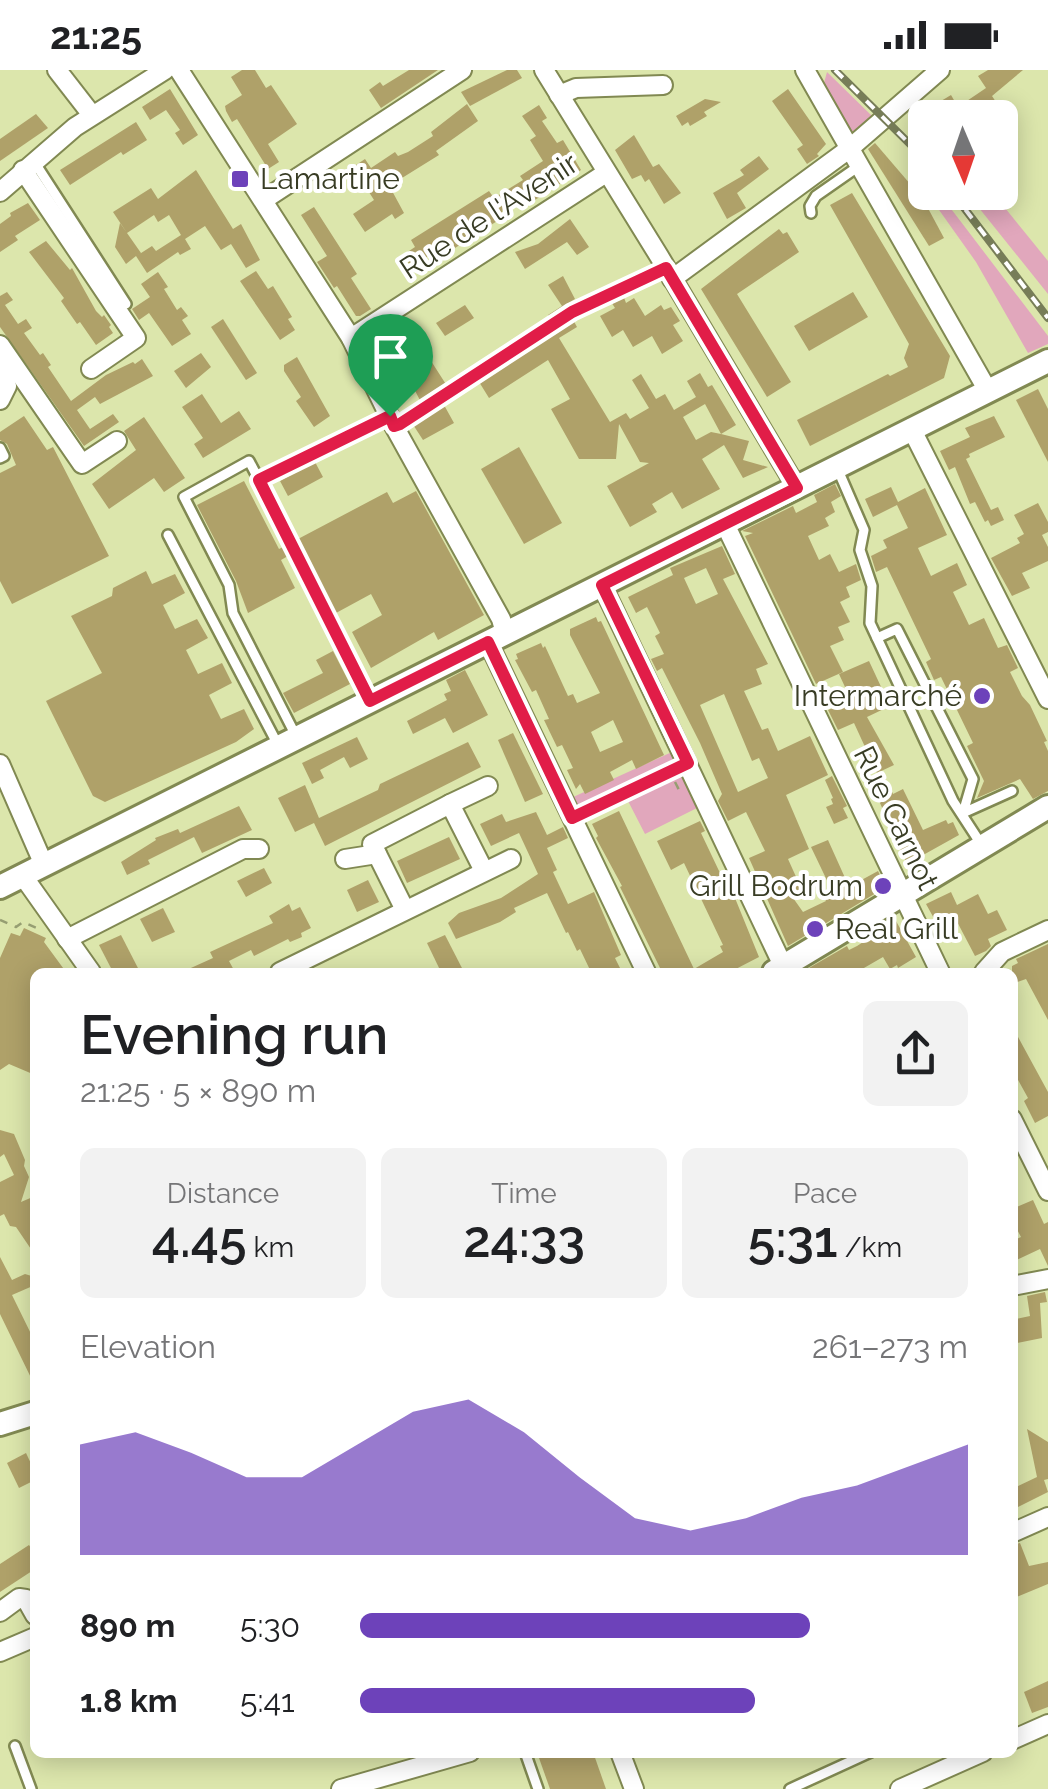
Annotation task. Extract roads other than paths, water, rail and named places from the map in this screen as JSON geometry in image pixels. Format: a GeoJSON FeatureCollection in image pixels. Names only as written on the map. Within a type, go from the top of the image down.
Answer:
{"type":"FeatureCollection","features":[{"type":"Feature","properties":{"kind":"main road"},"geometry":{"type":"LineString","coordinates":[[6,884],[1047,363]]}},
{"type":"Feature","properties":{"kind":"main road"},"geometry":{"type":"LineString","coordinates":[[784,968],[1048,807]]}},
{"type":"Feature","properties":{"kind":"main road"},"geometry":{"type":"LineString","coordinates":[[0,1424],[30,1415]]}},
{"type":"Feature","properties":{"kind":"street"},"geometry":{"type":"LineString","coordinates":[[57,70],[92,115]]}},
{"type":"Feature","properties":{"kind":"street"},"geometry":{"type":"LineString","coordinates":[[0,192],[92,115],[164,70]]}},
{"type":"Feature","properties":{"kind":"street"},"geometry":{"type":"LineString","coordinates":[[179,70],[351,338],[501,618],[496,638],[572,818],[644,968]]}},
{"type":"Feature","properties":{"kind":"street"},"geometry":{"type":"LineString","coordinates":[[264,200],[462,70]]}},
{"type":"Feature","properties":{"kind":"street"},"geometry":{"type":"LineString","coordinates":[[551,82],[567,70]]}},
{"type":"Feature","properties":{"kind":"street"},"geometry":{"type":"LineString","coordinates":[[805,70],[988,391]]}},
{"type":"Feature","properties":{"kind":"street"},"geometry":{"type":"LineString","coordinates":[[669,274],[849,148],[940,70]]}},
{"type":"Feature","properties":{"kind":"street"},"geometry":{"type":"LineString","coordinates":[[551,82],[576,88],[663,85]]}},
{"type":"Feature","properties":{"kind":"street"},"geometry":{"type":"LineString","coordinates":[[551,82],[797,488]]}},
{"type":"Feature","properties":{"kind":"street"},"geometry":{"type":"LineString","coordinates":[[28,165],[136,338],[90,369]]}},
{"type":"Feature","properties":{"kind":"street","name":"Rue de l'Avenir"},"geometry":{"type":"LineString","coordinates":[[351,338],[606,172]]}},
{"type":"Feature","properties":{"kind":"street"},"geometry":{"type":"LineString","coordinates":[[0,345],[82,464],[117,441]]}},
{"type":"Feature","properties":{"kind":"street"},"geometry":{"type":"LineString","coordinates":[[0,366],[7,386],[0,400]]}},
{"type":"Feature","properties":{"kind":"street"},"geometry":{"type":"LineString","coordinates":[[911,428],[1048,698]]}},
{"type":"Feature","properties":{"kind":"street","name":"Rue Carnot"},"geometry":{"type":"LineString","coordinates":[[725,524],[938,968]]}},
{"type":"Feature","properties":{"kind":"street"},"geometry":{"type":"LineString","coordinates":[[602,585],[780,968]]}},
{"type":"Feature","properties":{"kind":"street"},"geometry":{"type":"LineString","coordinates":[[572,818],[688,763]]}},
{"type":"Feature","properties":{"kind":"street"},"geometry":{"type":"LineString","coordinates":[[1,770],[44,865]]}},
{"type":"Feature","properties":{"kind":"street"},"geometry":{"type":"LineString","coordinates":[[406,910],[372,844],[488,786]]}},
{"type":"Feature","properties":{"kind":"street"},"geometry":{"type":"LineString","coordinates":[[450,804],[484,871]]}},
{"type":"Feature","properties":{"kind":"street"},"geometry":{"type":"LineString","coordinates":[[66,940],[243,849],[258,848]]}},
{"type":"Feature","properties":{"kind":"street"},"geometry":{"type":"LineString","coordinates":[[345,859],[377,854]]}},
{"type":"Feature","properties":{"kind":"street"},"geometry":{"type":"LineString","coordinates":[[288,968],[510,858]]}},
{"type":"Feature","properties":{"kind":"street"},"geometry":{"type":"LineString","coordinates":[[6,884],[66,940],[87,968]]}},
{"type":"Feature","properties":{"kind":"street"},"geometry":{"type":"LineString","coordinates":[[988,968],[1002,952],[1048,930]]}},
{"type":"Feature","properties":{"kind":"street"},"geometry":{"type":"LineString","coordinates":[[1018,1131],[1048,1191]]}},
{"type":"Feature","properties":{"kind":"street"},"geometry":{"type":"LineString","coordinates":[[1018,1285],[1048,1279]]}},
{"type":"Feature","properties":{"kind":"street"},"geometry":{"type":"LineString","coordinates":[[1018,1530],[1048,1517]]}},
{"type":"Feature","properties":{"kind":"street"},"geometry":{"type":"LineString","coordinates":[[0,1612],[19,1598],[26,1598],[30,1606]]}},
{"type":"Feature","properties":{"kind":"street"},"geometry":{"type":"LineString","coordinates":[[0,1652],[30,1639]]}},
{"type":"Feature","properties":{"kind":"street"},"geometry":{"type":"LineString","coordinates":[[1018,1737],[1048,1724]]}},
{"type":"Feature","properties":{"kind":"street"},"geometry":{"type":"LineString","coordinates":[[341,1789],[449,1758]]}},
{"type":"Feature","properties":{"kind":"street"},"geometry":{"type":"LineString","coordinates":[[622,1758],[634,1789]]}},
{"type":"Feature","properties":{"kind":"street"},"geometry":{"type":"LineString","coordinates":[[900,1789],[970,1758]]}},
{"type":"Feature","properties":{"kind":"lane"},"geometry":{"type":"LineString","coordinates":[[28,165],[126,304]]}},
{"type":"Feature","properties":{"kind":"lane"},"geometry":{"type":"LineString","coordinates":[[812,212],[810,206],[816,196],[859,166]]}},
{"type":"Feature","properties":{"kind":"lane"},"geometry":{"type":"LineString","coordinates":[[259,480],[392,420]]}},
{"type":"Feature","properties":{"kind":"lane"},"geometry":{"type":"LineString","coordinates":[[0,448],[4,456],[0,458]]}},
{"type":"Feature","properties":{"kind":"lane"},"geometry":{"type":"LineString","coordinates":[[288,742],[232,613],[228,584],[184,496],[249,461],[370,701]]}},
{"type":"Feature","properties":{"kind":"lane"},"geometry":{"type":"LineString","coordinates":[[837,468],[864,530],[860,550],[870,574],[870,623],[952,802],[963,813],[982,847]]}},
{"type":"Feature","properties":{"kind":"lane"},"geometry":{"type":"LineString","coordinates":[[168,535],[288,742]]}},
{"type":"Feature","properties":{"kind":"lane"},"geometry":{"type":"LineString","coordinates":[[877,638],[896,629],[973,779],[963,813]]}},
{"type":"Feature","properties":{"kind":"lane"},"geometry":{"type":"LineString","coordinates":[[963,813],[1012,791]]}},
{"type":"Feature","properties":{"kind":"lane"},"geometry":{"type":"LineString","coordinates":[[15,1746],[31,1789]]}},
{"type":"Feature","properties":{"kind":"lane"},"geometry":{"type":"LineString","coordinates":[[526,1758],[538,1789]]}},
{"type":"Feature","properties":{"kind":"lane"},"geometry":{"type":"LineString","coordinates":[[790,1789],[858,1758]]}},
{"type":"Feature","properties":{"kind":"railway"},"geometry":{"type":"LineString","coordinates":[[835,70],[908,142]]}},
{"type":"Feature","properties":{"kind":"railway"},"geometry":{"type":"LineString","coordinates":[[966,210],[1048,318]]}},
{"type":"Feature","properties":{"kind":"place","name":"Lamartine"},"geometry":{"type":"Point","coordinates":[240,179]}},
{"type":"Feature","properties":{"kind":"place","name":"Intermarché"},"geometry":{"type":"Point","coordinates":[982,696]}},
{"type":"Feature","properties":{"kind":"place","name":"Grill Bodrum"},"geometry":{"type":"Point","coordinates":[883,886]}},
{"type":"Feature","properties":{"kind":"place","name":"Real Grill"},"geometry":{"type":"Point","coordinates":[815,929]}}]}
